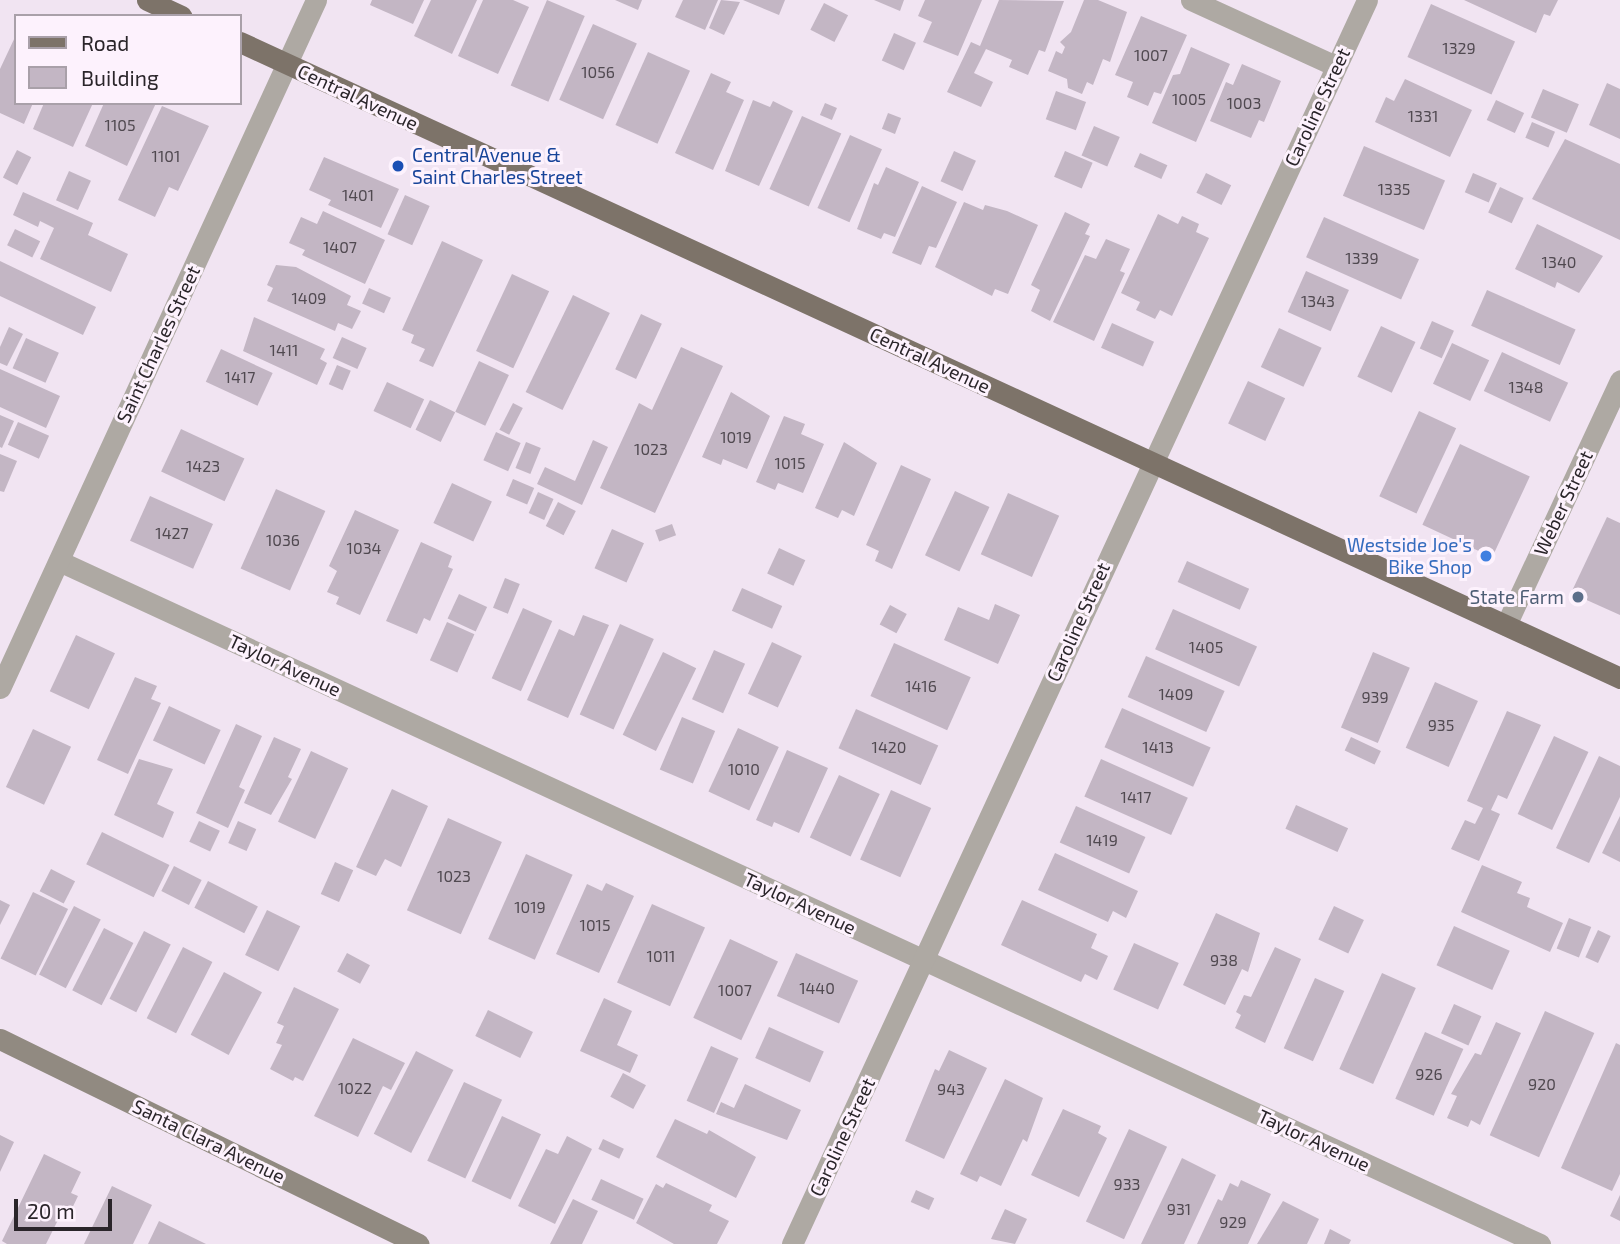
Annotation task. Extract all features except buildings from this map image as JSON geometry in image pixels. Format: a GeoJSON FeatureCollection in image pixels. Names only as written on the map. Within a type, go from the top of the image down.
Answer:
{"type":"FeatureCollection","features":[{"type":"Feature","properties":{"kind":"main road"},"geometry":{"type":"LineString","coordinates":[[147,0],[178,14]]}},
{"type":"Feature","properties":{"kind":"main road","name":"Central Avenue"},"geometry":{"type":"LineString","coordinates":[[242,43],[1620,678]]}},
{"type":"Feature","properties":{"kind":"street","name":"Saint Charles Street"},"geometry":{"type":"LineString","coordinates":[[0,688],[316,0]]}},
{"type":"Feature","properties":{"kind":"street"},"geometry":{"type":"LineString","coordinates":[[1192,0],[1336,66]]}},
{"type":"Feature","properties":{"kind":"street","name":"Caroline Street"},"geometry":{"type":"LineString","coordinates":[[792,1244],[1367,0]]}},
{"type":"Feature","properties":{"kind":"street","name":"Weber Street"},"geometry":{"type":"LineString","coordinates":[[1506,625],[1620,380]]}},
{"type":"Feature","properties":{"kind":"street","name":"Taylor Avenue"},"geometry":{"type":"LineString","coordinates":[[59,561],[1540,1244]]}},
{"type":"Feature","properties":{"kind":"street","name":"Santa Clara Avenue"},"geometry":{"type":"LineString","coordinates":[[0,1038],[418,1244]]}},
{"type":"Feature","properties":{"kind":"place","name":"Central Avenue & Saint Charles Street"},"geometry":{"type":"Point","coordinates":[398,166]}},
{"type":"Feature","properties":{"kind":"place","name":"Westside Joe's Bike Shop"},"geometry":{"type":"Point","coordinates":[1486,556]}},
{"type":"Feature","properties":{"kind":"place","name":"State Farm"},"geometry":{"type":"Point","coordinates":[1578,597]}}]}
